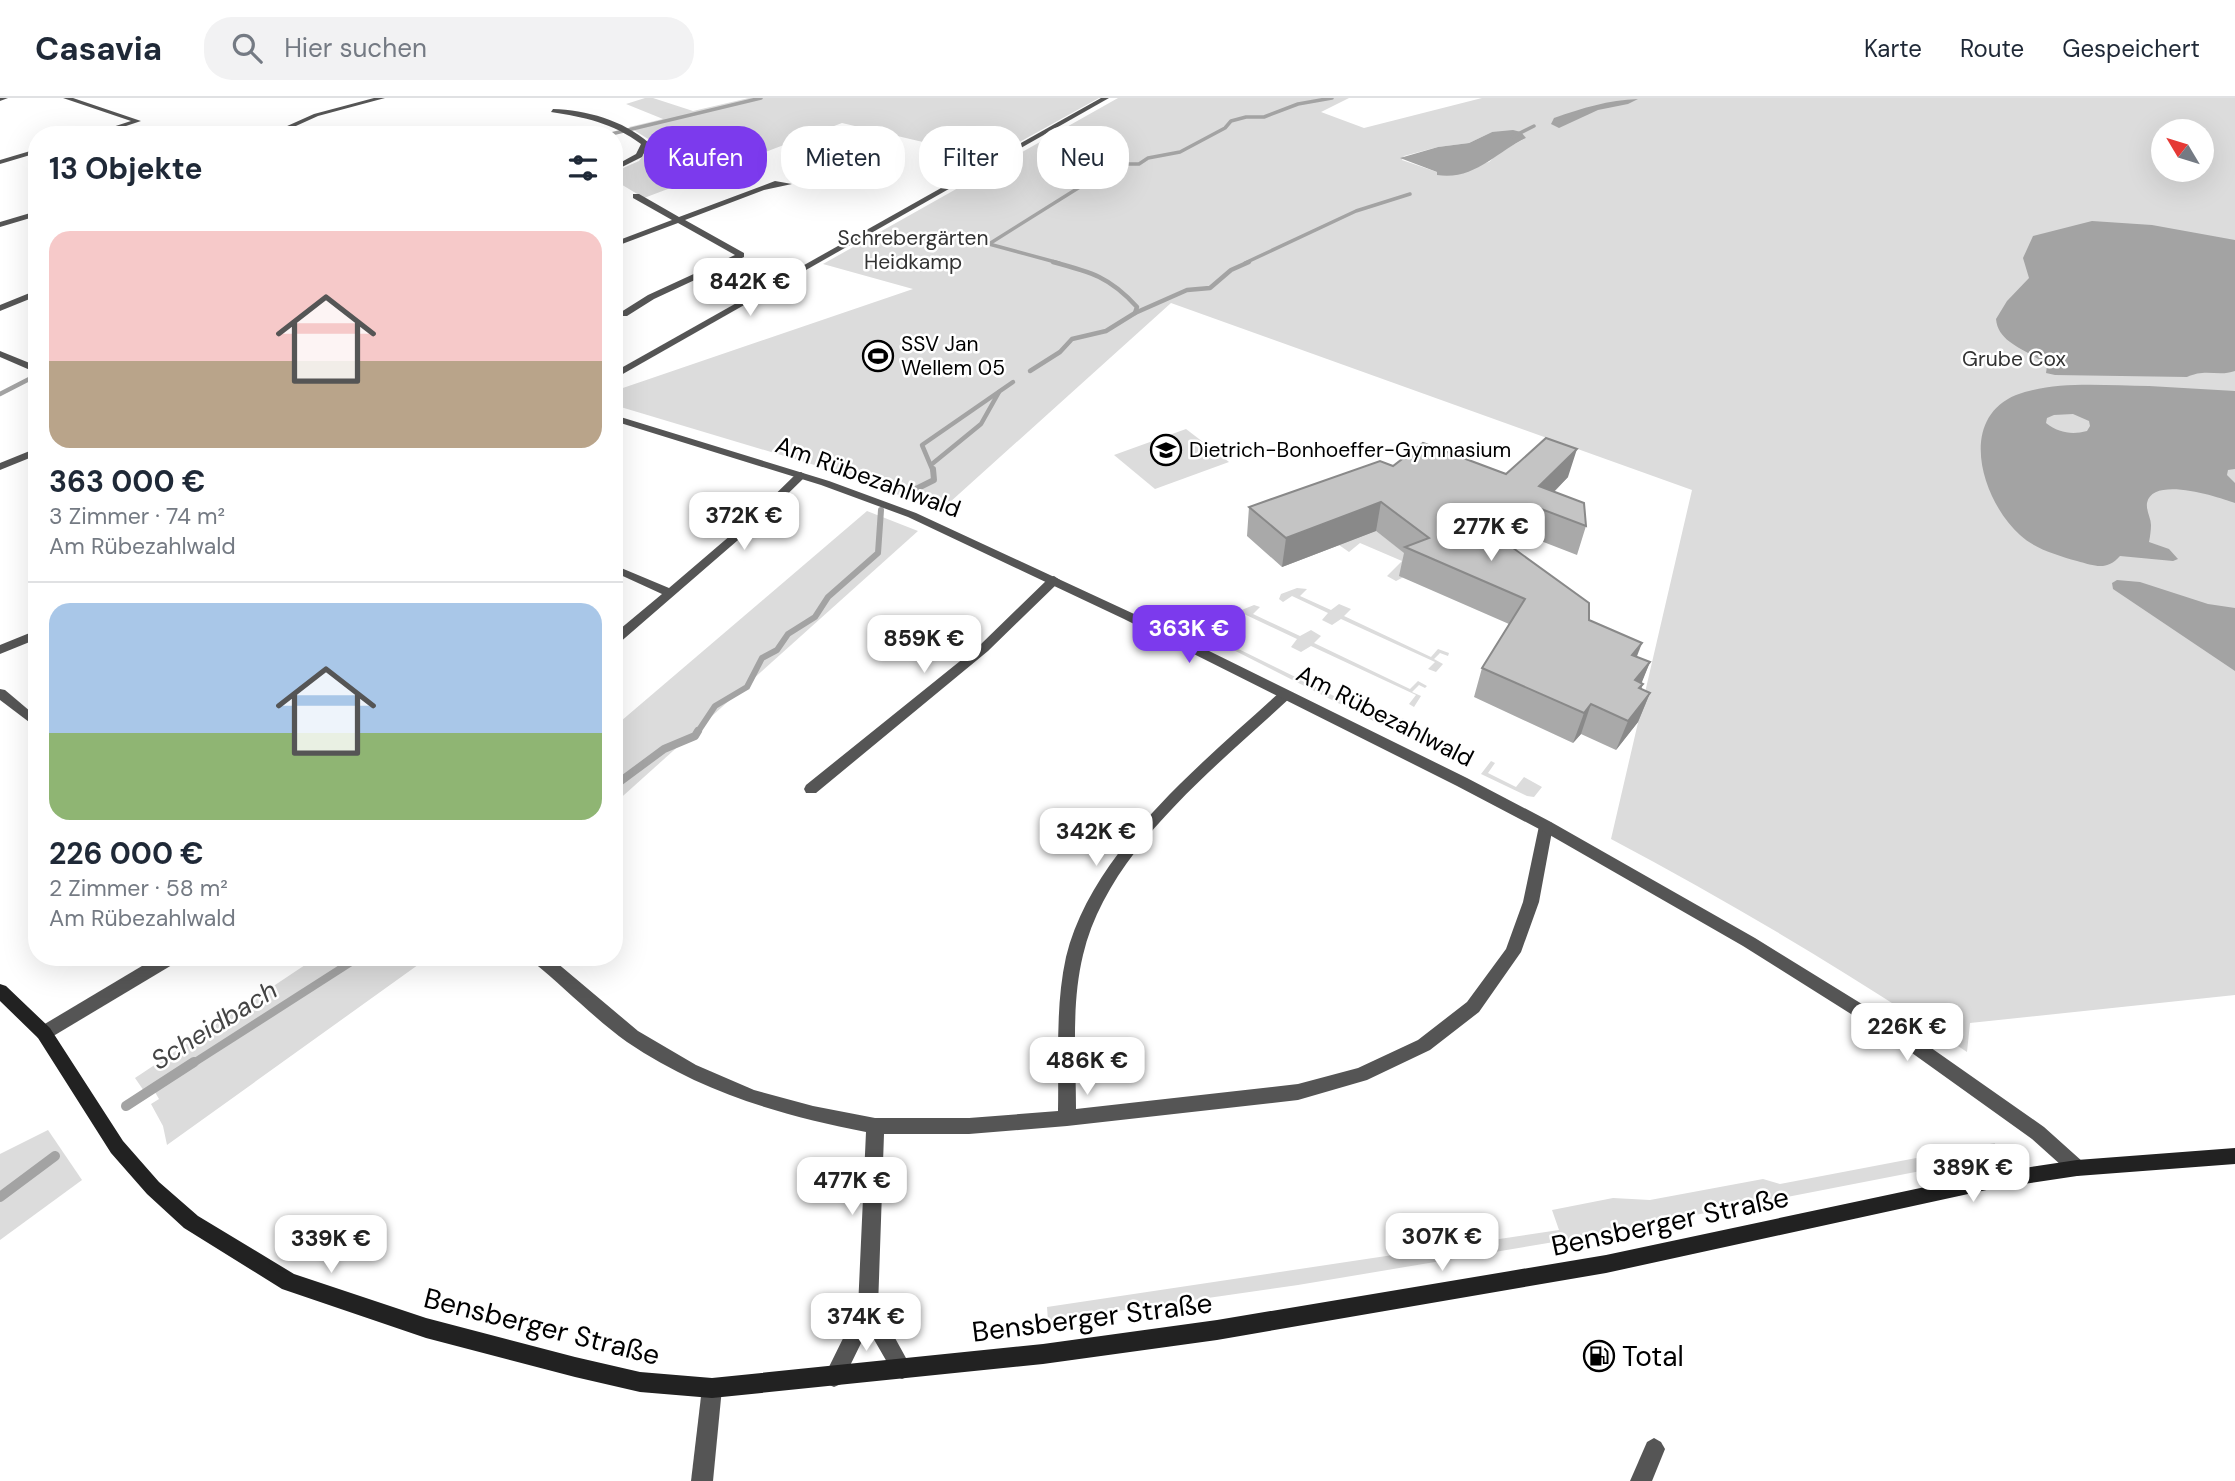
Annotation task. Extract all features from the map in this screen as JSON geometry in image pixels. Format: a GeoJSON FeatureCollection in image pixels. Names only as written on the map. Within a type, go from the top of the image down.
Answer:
{"type":"FeatureCollection","features":[{"type":"Feature","properties":{"kind":"main road","name":"Bensberger Straße"},"geometry":{"type":"LineString","coordinates":[[0,991],[44,1032],[117,1147],[153,1188],[191,1223],[289,1282],[425,1328],[575,1367],[640,1382],[712,1388],[1043,1354],[1359,1308],[1606,1264],[1977,1184],[2077,1168],[2235,1156]]}},
{"type":"Feature","properties":{"kind":"street"},"geometry":{"type":"LineString","coordinates":[[66,98],[138,121],[121,126]]}},
{"type":"Feature","properties":{"kind":"street"},"geometry":{"type":"LineString","coordinates":[[291,126],[316,115],[382,98]]}},
{"type":"Feature","properties":{"kind":"street"},"geometry":{"type":"LineString","coordinates":[[623,371],[1106,98]]}},
{"type":"Feature","properties":{"kind":"street"},"geometry":{"type":"LineString","coordinates":[[553,111],[570,110],[615,126]]}},
{"type":"Feature","properties":{"kind":"street"},"geometry":{"type":"LineString","coordinates":[[623,129],[645,143],[639,155],[623,164]]}},
{"type":"Feature","properties":{"kind":"street"},"geometry":{"type":"LineString","coordinates":[[0,162],[28,154]]}},
{"type":"Feature","properties":{"kind":"street"},"geometry":{"type":"LineString","coordinates":[[623,241],[761,188],[781,183]]}},
{"type":"Feature","properties":{"kind":"street"},"geometry":{"type":"LineString","coordinates":[[624,314],[652,297],[741,255],[636,196]]}},
{"type":"Feature","properties":{"kind":"street"},"geometry":{"type":"LineString","coordinates":[[0,225],[28,216]]}},
{"type":"Feature","properties":{"kind":"street"},"geometry":{"type":"LineString","coordinates":[[0,308],[28,297]]}},
{"type":"Feature","properties":{"kind":"street"},"geometry":{"type":"LineString","coordinates":[[0,354],[28,366]]}},
{"type":"Feature","properties":{"kind":"street","name":"Am Rübezahlwald"},"geometry":{"type":"LineString","coordinates":[[623,421],[912,515],[1054,580],[1546,825],[1749,942],[1912,1043],[2038,1133],[2077,1168]]}},
{"type":"Feature","properties":{"kind":"street"},"geometry":{"type":"LineString","coordinates":[[0,467],[28,455]]}},
{"type":"Feature","properties":{"kind":"street"},"geometry":{"type":"LineString","coordinates":[[623,634],[756,519],[796,479]]}},
{"type":"Feature","properties":{"kind":"street"},"geometry":{"type":"LineString","coordinates":[[623,572],[670,593]]}},
{"type":"Feature","properties":{"kind":"street"},"geometry":{"type":"LineString","coordinates":[[811,789],[984,648],[1054,580]]}},
{"type":"Feature","properties":{"kind":"street"},"geometry":{"type":"LineString","coordinates":[[0,650],[28,638]]}},
{"type":"Feature","properties":{"kind":"street"},"geometry":{"type":"LineString","coordinates":[[0,693],[28,716]]}},
{"type":"Feature","properties":{"kind":"street"},"geometry":{"type":"LineString","coordinates":[[1067,1118],[1070,988],[1080,938],[1109,882],[1147,826],[1286,694]]}},
{"type":"Feature","properties":{"kind":"street"},"geometry":{"type":"LineString","coordinates":[[550,966],[632,1036],[690,1070],[751,1097],[813,1114],[875,1126],[968,1126],[1067,1118],[1298,1092],[1361,1075],[1424,1045],[1473,1007],[1513,952],[1531,902],[1546,825]]}},
{"type":"Feature","properties":{"kind":"street"},"geometry":{"type":"LineString","coordinates":[[44,1032],[156,966]]}},
{"type":"Feature","properties":{"kind":"street"},"geometry":{"type":"LineString","coordinates":[[835,1377],[868,1310],[875,1126]]}},
{"type":"Feature","properties":{"kind":"street"},"geometry":{"type":"LineString","coordinates":[[868,1310],[902,1369]]}},
{"type":"Feature","properties":{"kind":"street"},"geometry":{"type":"LineString","coordinates":[[702,1481],[712,1388]]}},
{"type":"Feature","properties":{"kind":"street"},"geometry":{"type":"LineString","coordinates":[[1641,1481],[1654,1449]]}},
{"type":"Feature","properties":{"kind":"green space"},"geometry":{"type":"Polygon","coordinates":[[[653,98],[693,111],[749,98],[1099,98],[1049,126],[1037,126],[1037,132],[1023,140],[1023,126],[919,126],[919,141],[905,138],[905,126],[855,126],[842,123],[834,126],[781,126],[781,146],[767,151],[767,126],[644,126],[644,136],[629,127],[663,119],[626,104],[653,98]]]}},
{"type":"Feature","properties":{"kind":"green space"},"geometry":{"type":"Polygon","coordinates":[[[1118,98],[1349,98],[1321,112],[1364,128],[1482,98],[2235,98],[2235,995],[1970,1023],[1967,1052],[1792,941],[1611,839],[1692,490],[1171,303],[939,512],[861,479],[623,408],[623,388],[913,289],[823,264],[956,189],[1023,189],[1023,151],[1037,144],[1037,189],[1129,189],[1129,126],[1068,126],[1118,98]],[[1492,132],[1469,143],[1438,147],[1404,156],[1402,160],[1437,172],[1489,162],[1500,152],[1526,138],[1492,132]]]}},
{"type":"Feature","properties":{"kind":"green space"},"geometry":{"type":"Polygon","coordinates":[[[644,154],[644,189],[668,189],[644,198],[623,185],[623,168],[639,161],[644,154]]]}},
{"type":"Feature","properties":{"kind":"green space"},"geometry":{"type":"Polygon","coordinates":[[[1186,429],[1229,462],[1155,489],[1114,455],[1186,429]]]}},
{"type":"Feature","properties":{"kind":"green space"},"geometry":{"type":"Polygon","coordinates":[[[867,511],[918,531],[623,796],[623,719],[867,511]]]}},
{"type":"Feature","properties":{"kind":"green space"},"geometry":{"type":"Polygon","coordinates":[[[1376,531],[1423,567],[1396,581],[1387,576],[1402,561],[1360,543],[1349,552],[1339,545],[1376,531]]]}},
{"type":"Feature","properties":{"kind":"green space"},"geometry":{"type":"Polygon","coordinates":[[[1297,588],[1307,589],[1300,596],[1331,610],[1339,604],[1351,609],[1344,616],[1431,657],[1438,649],[1449,653],[1448,656],[1440,653],[1434,659],[1443,664],[1436,672],[1428,669],[1435,662],[1341,619],[1332,625],[1322,620],[1328,613],[1292,596],[1283,602],[1279,599],[1281,594],[1297,588]]]}},
{"type":"Feature","properties":{"kind":"green space"},"geometry":{"type":"Polygon","coordinates":[[[1254,605],[1260,607],[1253,614],[1300,636],[1311,630],[1321,636],[1314,643],[1410,689],[1418,681],[1427,686],[1425,688],[1419,685],[1412,692],[1421,696],[1414,707],[1409,704],[1416,695],[1311,646],[1301,652],[1291,647],[1297,639],[1244,614],[1235,621],[1231,617],[1234,613],[1254,605]]]}},
{"type":"Feature","properties":{"kind":"green space"},"geometry":{"type":"Polygon","coordinates":[[[1207,624],[1214,626],[1206,633],[1395,726],[1403,718],[1405,723],[1397,733],[1192,629],[1207,624]]]}},
{"type":"Feature","properties":{"kind":"green space"},"geometry":{"type":"Polygon","coordinates":[[[1491,761],[1495,763],[1488,773],[1516,787],[1524,777],[1542,787],[1534,797],[1527,796],[1481,774],[1491,761]]]}},
{"type":"Feature","properties":{"kind":"green space"},"geometry":{"type":"Polygon","coordinates":[[[303,966],[416,966],[167,1145],[163,1126],[151,1104],[159,1099],[152,1087],[144,1091],[135,1078],[303,966]]]}},
{"type":"Feature","properties":{"kind":"green space"},"geometry":{"type":"Polygon","coordinates":[[[48,1130],[82,1180],[0,1240],[0,1154],[48,1130]]]}},
{"type":"Feature","properties":{"kind":"green space"},"geometry":{"type":"Polygon","coordinates":[[[1995,1143],[1993,1150],[1977,1160],[1572,1239],[1298,1285],[1048,1321],[1047,1307],[1559,1230],[1552,1210],[1613,1198],[1650,1200],[1763,1179],[1780,1184],[1995,1143]]]}},
{"type":"Feature","properties":{"kind":"shaded area"},"geometry":{"type":"Polygon","coordinates":[[[1638,99],[1628,104],[1598,110],[1559,128],[1551,124],[1554,118],[1585,108],[1638,99]]]}},
{"type":"Feature","properties":{"kind":"shaded area"},"geometry":{"type":"Polygon","coordinates":[[[1492,132],[1521,132],[1526,138],[1474,170],[1462,174],[1437,175],[1437,172],[1400,158],[1438,147],[1469,143],[1492,132]]]}},
{"type":"Feature","properties":{"kind":"shaded area"},"geometry":{"type":"Polygon","coordinates":[[[2092,221],[2152,225],[2235,240],[2235,371],[2200,373],[2187,377],[2055,375],[2046,373],[2047,366],[2003,335],[1996,319],[2007,301],[2029,278],[2023,258],[2033,236],[2092,221]]]}},
{"type":"Feature","properties":{"kind":"shaded area"},"geometry":{"type":"Polygon","coordinates":[[[2149,386],[2235,391],[2235,469],[2228,470],[2227,475],[2235,483],[2235,503],[2174,489],[2161,490],[2152,495],[2147,503],[2151,525],[2149,542],[2169,549],[2178,559],[2173,561],[2120,556],[2110,564],[2095,566],[2054,554],[2026,540],[2007,521],[1995,503],[1982,462],[1981,442],[1986,423],[1997,407],[2016,395],[2048,387],[2149,386]],[[2073,414],[2054,415],[2047,418],[2046,423],[2061,431],[2076,433],[2087,431],[2089,421],[2073,414]]]}},
{"type":"Feature","properties":{"kind":"shaded area"},"geometry":{"type":"Polygon","coordinates":[[[2117,580],[2140,582],[2208,604],[2235,608],[2235,671],[2113,589],[2112,583],[2117,580]]]}},
{"type":"Feature","properties":{"kind":"building"},"geometry":{"type":"Polygon","coordinates":[[[1546,438],[1577,449],[1539,486],[1584,503],[1586,526],[1536,507],[1502,540],[1589,603],[1589,620],[1642,643],[1632,655],[1650,662],[1635,680],[1643,684],[1639,688],[1650,693],[1628,721],[1591,704],[1584,713],[1482,668],[1525,599],[1405,547],[1429,538],[1381,502],[1286,538],[1249,507],[1380,461],[1393,466],[1423,443],[1506,474],[1546,438]]]}},
{"type":"Feature","properties":{"kind":"waterway"},"geometry":{"type":"LineString","coordinates":[[623,131],[761,98]]}},
{"type":"Feature","properties":{"kind":"waterway","name":"Scheidbach"},"geometry":{"type":"LineString","coordinates":[[1059,263],[989,244],[1091,180],[1127,164],[1139,164],[1148,158],[1180,152],[1225,128],[1231,121],[1246,117],[1264,117],[1298,104],[1332,98]]}},
{"type":"Feature","properties":{"kind":"waterway"},"geometry":{"type":"LineString","coordinates":[[1512,137],[1534,126]]}},
{"type":"Feature","properties":{"kind":"waterway"},"geometry":{"type":"LineString","coordinates":[[1245,263],[1356,211],[1410,194]]}},
{"type":"Feature","properties":{"kind":"waterway","name":"Scheidbach"},"geometry":{"type":"LineString","coordinates":[[1053,262],[1109,282],[1137,307],[1135,313]]}},
{"type":"Feature","properties":{"kind":"waterway"},"geometry":{"type":"LineString","coordinates":[[1135,313],[1187,290],[1210,288],[1231,270],[1249,262]]}},
{"type":"Feature","properties":{"kind":"waterway","name":"Scheidbach"},"geometry":{"type":"LineString","coordinates":[[1030,371],[1060,352],[1072,339],[1106,331],[1135,313]]}},
{"type":"Feature","properties":{"kind":"waterway"},"geometry":{"type":"LineString","coordinates":[[0,394],[28,380]]}},
{"type":"Feature","properties":{"kind":"waterway","name":"Scheidbach"},"geometry":{"type":"LineString","coordinates":[[933,471],[922,445],[1013,382]]}},
{"type":"Feature","properties":{"kind":"waterway","name":"Scheidbach"},"geometry":{"type":"LineString","coordinates":[[932,464],[981,424],[999,392]]}},
{"type":"Feature","properties":{"kind":"waterway","name":"Scheidbach"},"geometry":{"type":"LineString","coordinates":[[910,492],[934,480],[933,469]]}},
{"type":"Feature","properties":{"kind":"waterway","name":"Scheidbach"},"geometry":{"type":"LineString","coordinates":[[697,733],[715,706],[747,687],[762,658],[777,650],[788,634],[815,617],[828,597],[878,553],[881,510]]}},
{"type":"Feature","properties":{"kind":"waterway","name":"Scheidbach"},"geometry":{"type":"LineString","coordinates":[[623,779],[664,749],[695,736],[698,731]]}},
{"type":"Feature","properties":{"kind":"waterway","name":"Scheidbach"},"geometry":{"type":"LineString","coordinates":[[192,1064],[345,966]]}},
{"type":"Feature","properties":{"kind":"waterway","name":"Scheidbach"},"geometry":{"type":"LineString","coordinates":[[126,1106],[194,1062]]}},
{"type":"Feature","properties":{"kind":"waterway","name":"Scheidbach"},"geometry":{"type":"LineString","coordinates":[[0,1197],[55,1156]]}},
{"type":"Feature","properties":{"kind":"place","name":"SSV Jan Wellem 05"},"geometry":{"type":"Point","coordinates":[878,356]}},
{"type":"Feature","properties":{"kind":"place","name":"Dietrich-Bonhoeffer-Gymnasium"},"geometry":{"type":"Point","coordinates":[1166,450]}},
{"type":"Feature","properties":{"kind":"place","name":"Total"},"geometry":{"type":"Point","coordinates":[1599,1356]}},
{"type":"Feature","properties":{"kind":"park label","name":"Schrebergärten Heidkamp"},"geometry":{"type":"Point","coordinates":[913,250]}},
{"type":"Feature","properties":{"kind":"park label","name":"Grube Cox"},"geometry":{"type":"Point","coordinates":[2014,359]}}]}
